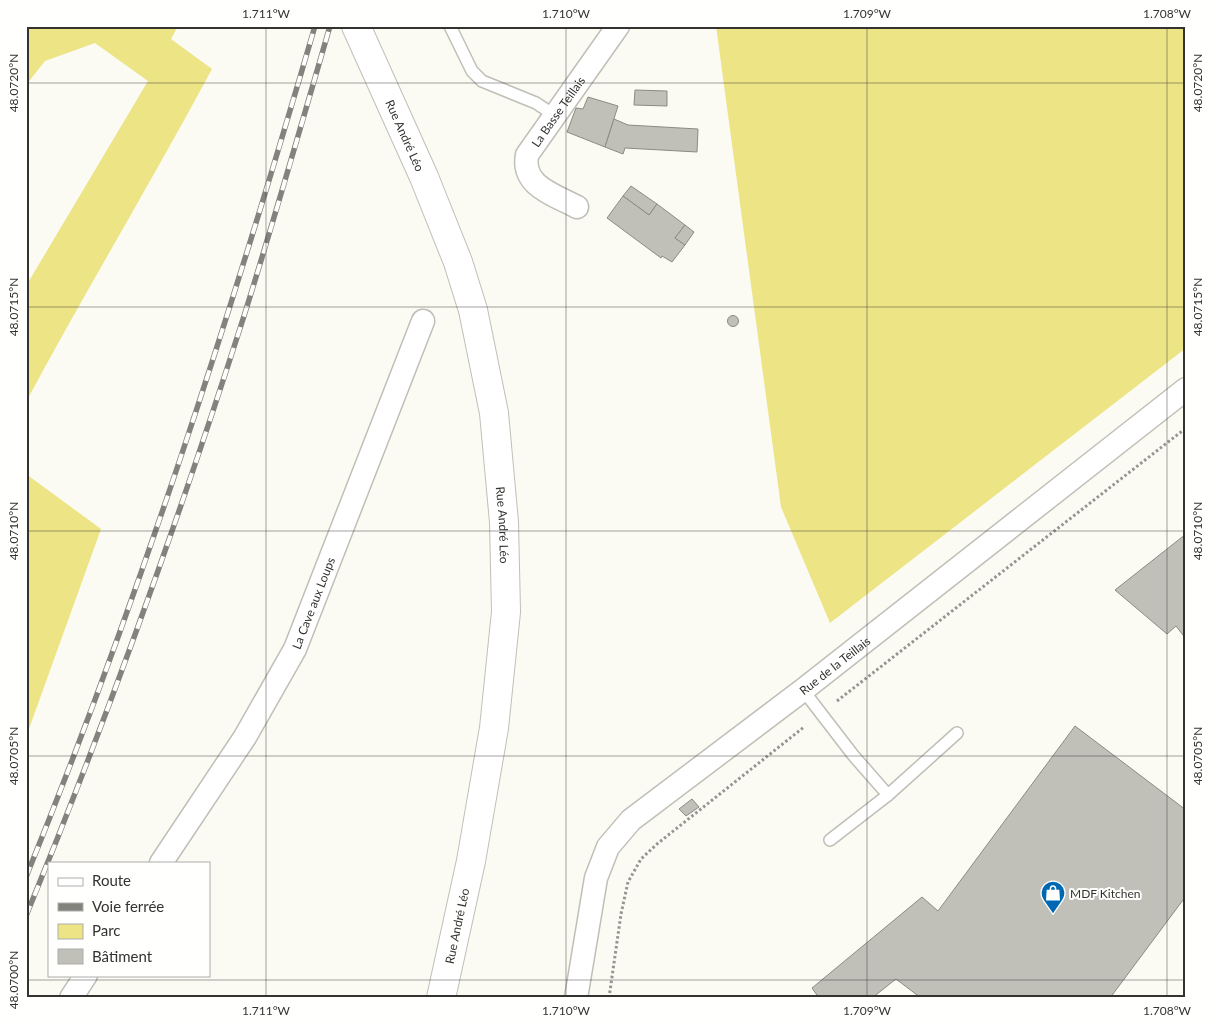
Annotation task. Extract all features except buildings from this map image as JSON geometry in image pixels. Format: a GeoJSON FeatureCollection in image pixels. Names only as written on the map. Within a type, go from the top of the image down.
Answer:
{"type":"FeatureCollection","features":[{"type":"Feature","properties":{"kind":"street","name":"Rue André Léo"},"geometry":{"type":"LineString","coordinates":[[356,26],[434,202],[458,262],[473,310],[494,414],[504,522],[506,612],[494,728],[471,862],[441,998]]}},
{"type":"Feature","properties":{"kind":"street","name":"La Basse Teillais"},"geometry":{"type":"LineString","coordinates":[[578,207],[541,188],[532,181],[526,173],[525,164],[527,155],[618,26]]}},
{"type":"Feature","properties":{"kind":"street","name":"La Cave aux Loups"},"geometry":{"type":"LineString","coordinates":[[162,862],[245,737],[295,649],[423,321]]}},
{"type":"Feature","properties":{"kind":"street","name":"Rue de la Teillais"},"geometry":{"type":"LineString","coordinates":[[576,998],[596,878],[608,847],[631,820],[803,690],[1186,389]]}},
{"type":"Feature","properties":{"kind":"street"},"geometry":{"type":"LineString","coordinates":[[71,998],[85,976]]}},
{"type":"Feature","properties":{"kind":"lane"},"geometry":{"type":"LineString","coordinates":[[450,26],[472,71],[482,81],[536,103],[554,115]]}},
{"type":"Feature","properties":{"kind":"lane"},"geometry":{"type":"LineString","coordinates":[[803,690],[848,748],[888,795]]}},
{"type":"Feature","properties":{"kind":"lane"},"geometry":{"type":"LineString","coordinates":[[830,840],[888,795],[957,733]]}},
{"type":"Feature","properties":{"kind":"path"},"geometry":{"type":"LineString","coordinates":[[837,701],[1186,428]]}},
{"type":"Feature","properties":{"kind":"path"},"geometry":{"type":"LineString","coordinates":[[609,998],[621,914],[628,882],[641,859],[657,844],[804,727]]}},
{"type":"Feature","properties":{"kind":"green space"},"geometry":{"type":"Polygon","coordinates":[[[26,26],[178,26],[171,39],[212,69],[26,402],[26,286],[148,81],[95,43],[45,61],[26,85],[26,26]]]}},
{"type":"Feature","properties":{"kind":"green space"},"geometry":{"type":"Polygon","coordinates":[[[716,26],[1186,26],[1186,348],[830,623],[781,507],[716,26]]]}},
{"type":"Feature","properties":{"kind":"green space"},"geometry":{"type":"Polygon","coordinates":[[[26,474],[101,529],[26,737],[26,474]]]}},
{"type":"Feature","properties":{"kind":"railway"},"geometry":{"type":"LineString","coordinates":[[26,877],[107,667],[145,562],[216,349],[315,26]]}},
{"type":"Feature","properties":{"kind":"railway"},"geometry":{"type":"LineString","coordinates":[[26,916],[85,768],[194,468],[255,280],[330,26]]}},
{"type":"Feature","properties":{"kind":"place","name":"MDF Kitchen"},"geometry":{"type":"Point","coordinates":[1053,914]}}]}
